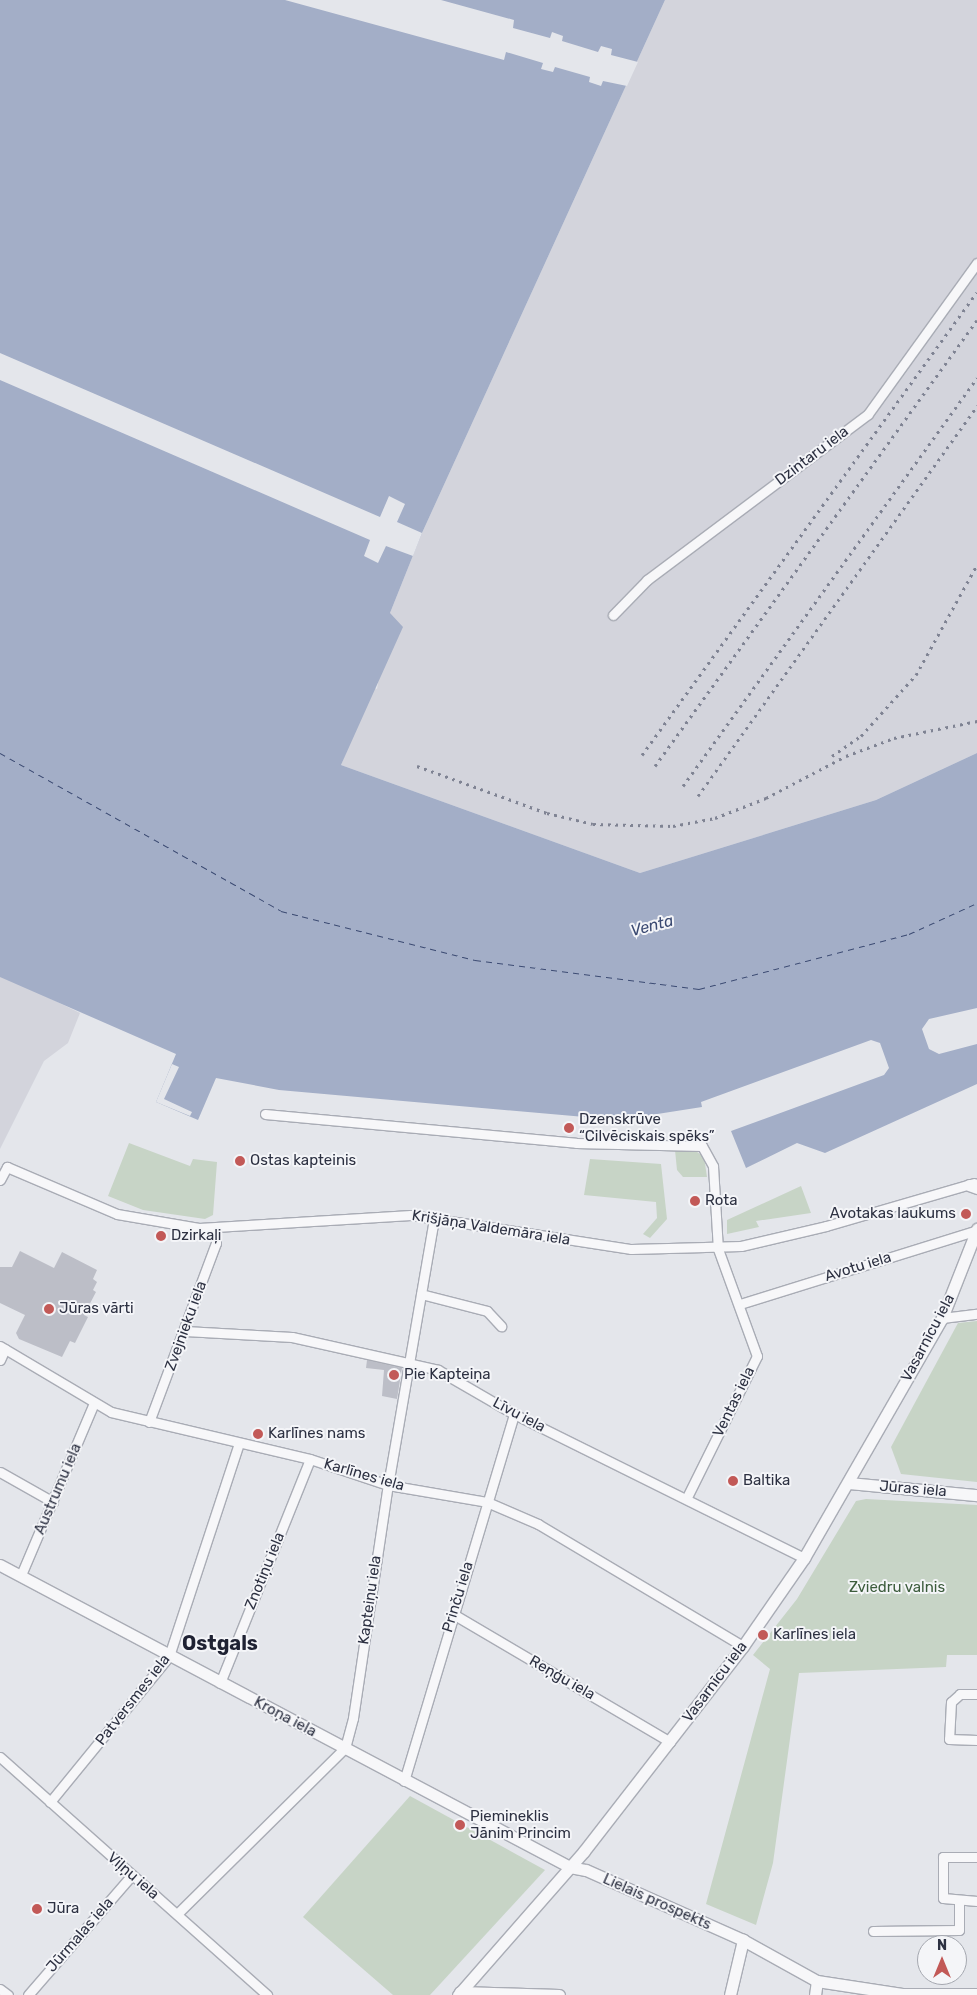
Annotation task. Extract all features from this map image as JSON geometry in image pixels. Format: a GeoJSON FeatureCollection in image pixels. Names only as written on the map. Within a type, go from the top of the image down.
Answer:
{"type":"FeatureCollection","features":[{"type":"Feature","properties":{"kind":"street","name":"Dzintaru iela"},"geometry":{"type":"LineString","coordinates":[[613,615],[647,580],[868,414],[977,263]]}},
{"type":"Feature","properties":{"kind":"street","name":"Ventas iela"},"geometry":{"type":"LineString","coordinates":[[265,1114],[576,1143],[702,1146],[713,1166],[718,1249],[740,1304],[757,1356],[687,1497]]}},
{"type":"Feature","properties":{"kind":"street","name":"Krišjāņa Valdemāra iela"},"geometry":{"type":"LineString","coordinates":[[0,1180],[6,1167],[130,1218],[216,1229],[401,1214],[631,1248],[718,1249],[826,1226],[974,1185]]}},
{"type":"Feature","properties":{"kind":"street","name":"Kapteiņu iela"},"geometry":{"type":"LineString","coordinates":[[177,1914],[344,1748],[353,1718],[388,1485],[434,1218]]}},
{"type":"Feature","properties":{"kind":"street","name":"Zvejnieku iela"},"geometry":{"type":"LineString","coordinates":[[149,1422],[185,1331],[216,1244],[216,1229]]}},
{"type":"Feature","properties":{"kind":"street","name":"Avotu iela"},"geometry":{"type":"LineString","coordinates":[[740,1304],[977,1230]]}},
{"type":"Feature","properties":{"kind":"street","name":"Vasarnīcu iela"},"geometry":{"type":"LineString","coordinates":[[459,1994],[570,1867],[670,1742],[743,1646],[804,1558],[849,1483],[942,1318],[977,1230]]}},
{"type":"Feature","properties":{"kind":"street"},"geometry":{"type":"LineString","coordinates":[[421,1294],[487,1311],[501,1326]]}},
{"type":"Feature","properties":{"kind":"street"},"geometry":{"type":"LineString","coordinates":[[942,1318],[977,1314]]}},
{"type":"Feature","properties":{"kind":"street","name":"Līvu iela"},"geometry":{"type":"LineString","coordinates":[[185,1331],[292,1337],[409,1361],[438,1370],[514,1414],[687,1497],[804,1558]]}},
{"type":"Feature","properties":{"kind":"street"},"geometry":{"type":"LineString","coordinates":[[0,1360],[2,1348]]}},
{"type":"Feature","properties":{"kind":"street","name":"Karlīnes iela"},"geometry":{"type":"LineString","coordinates":[[2,1348],[94,1403],[149,1422],[310,1459],[388,1485],[487,1502],[538,1524],[743,1646]]}},
{"type":"Feature","properties":{"kind":"street","name":"Austrumu iela"},"geometry":{"type":"LineString","coordinates":[[21,1575],[94,1403]]}},
{"type":"Feature","properties":{"kind":"street","name":"Prinču iela"},"geometry":{"type":"LineString","coordinates":[[404,1781],[514,1414]]}},
{"type":"Feature","properties":{"kind":"street","name":"Patversmes iela"},"geometry":{"type":"LineString","coordinates":[[50,1802],[169,1656],[239,1443]]}},
{"type":"Feature","properties":{"kind":"street","name":"Znotiņu iela"},"geometry":{"type":"LineString","coordinates":[[220,1683],[310,1459]]}},
{"type":"Feature","properties":{"kind":"street"},"geometry":{"type":"LineString","coordinates":[[0,1472],[53,1502]]}},
{"type":"Feature","properties":{"kind":"street","name":"Jūras iela"},"geometry":{"type":"LineString","coordinates":[[849,1483],[977,1495]]}},
{"type":"Feature","properties":{"kind":"street","name":"Kroņa iela"},"geometry":{"type":"LineString","coordinates":[[0,1565],[404,1781],[570,1867]]}},
{"type":"Feature","properties":{"kind":"street","name":"Reņģu iela"},"geometry":{"type":"LineString","coordinates":[[453,1614],[670,1742]]}},
{"type":"Feature","properties":{"kind":"street"},"geometry":{"type":"LineString","coordinates":[[977,1694],[960,1694],[951,1702],[949,1739],[977,1740]]}},
{"type":"Feature","properties":{"kind":"street","name":"Viļņu iela"},"geometry":{"type":"LineString","coordinates":[[0,1757],[267,1995]]}},
{"type":"Feature","properties":{"kind":"street"},"geometry":{"type":"LineString","coordinates":[[977,1857],[943,1857],[943,1898],[977,1901]]}},
{"type":"Feature","properties":{"kind":"street","name":"Lielais prospekts"},"geometry":{"type":"LineString","coordinates":[[570,1867],[586,1870],[743,1940],[817,1980],[914,1994],[977,1994]]}},
{"type":"Feature","properties":{"kind":"street","name":"Jūrmalas iela"},"geometry":{"type":"LineString","coordinates":[[28,1995],[132,1876]]}},
{"type":"Feature","properties":{"kind":"street"},"geometry":{"type":"LineString","coordinates":[[873,1931],[959,1930],[959,1900]]}},
{"type":"Feature","properties":{"kind":"street"},"geometry":{"type":"LineString","coordinates":[[730,1995],[743,1940]]}},
{"type":"Feature","properties":{"kind":"street"},"geometry":{"type":"LineString","coordinates":[[815,1995],[817,1980]]}},
{"type":"Feature","properties":{"kind":"street"},"geometry":{"type":"LineString","coordinates":[[0,1989],[8,1995]]}},
{"type":"Feature","properties":{"kind":"street"},"geometry":{"type":"LineString","coordinates":[[459,1994],[559,1995]]}},
{"type":"Feature","properties":{"kind":"shaded area"},"geometry":{"type":"Polygon","coordinates":[[[665,0],[977,0],[977,753],[876,800],[640,873],[341,765],[372,687],[377,689],[390,613],[422,533],[665,0]]]}},
{"type":"Feature","properties":{"kind":"shaded area"},"geometry":{"type":"Polygon","coordinates":[[[0,974],[80,1013],[68,1043],[44,1061],[0,1149],[0,974]]]}},
{"type":"Feature","properties":{"kind":"green space"},"geometry":{"type":"Polygon","coordinates":[[[129,1143],[190,1166],[193,1159],[217,1162],[213,1215],[205,1219],[143,1210],[108,1196],[129,1143]]]}},
{"type":"Feature","properties":{"kind":"green space"},"geometry":{"type":"Polygon","coordinates":[[[693,1149],[704,1157],[707,1177],[683,1177],[677,1170],[675,1150],[693,1149]]]}},
{"type":"Feature","properties":{"kind":"green space"},"geometry":{"type":"Polygon","coordinates":[[[590,1159],[661,1164],[667,1219],[650,1238],[643,1234],[657,1218],[656,1202],[584,1195],[590,1159]]]}},
{"type":"Feature","properties":{"kind":"green space"},"geometry":{"type":"Polygon","coordinates":[[[801,1186],[811,1213],[756,1221],[759,1227],[727,1234],[727,1220],[801,1186]]]}},
{"type":"Feature","properties":{"kind":"green space"},"geometry":{"type":"Polygon","coordinates":[[[977,1321],[977,1482],[901,1474],[891,1447],[958,1323],[977,1321]]]}},
{"type":"Feature","properties":{"kind":"green space","name":"Zviedru valnis"},"geometry":{"type":"Polygon","coordinates":[[[866,1499],[977,1505],[977,1655],[947,1655],[946,1667],[799,1673],[773,1863],[756,1925],[706,1904],[770,1669],[753,1655],[797,1599],[856,1501],[866,1499]]]}},
{"type":"Feature","properties":{"kind":"green space"},"geometry":{"type":"Polygon","coordinates":[[[410,1796],[545,1870],[430,1995],[393,1995],[303,1917],[410,1796]]]}},
{"type":"Feature","properties":{"kind":"water","name":"Venta"},"geometry":{"type":"Polygon","coordinates":[[[0,0],[665,0],[422,533],[390,613],[403,627],[341,765],[640,873],[876,800],[977,753],[977,1008],[929,1019],[922,1029],[929,1049],[939,1054],[977,1044],[977,1084],[825,1153],[797,1143],[746,1168],[731,1131],[884,1075],[889,1068],[880,1043],[871,1040],[701,1102],[702,1107],[619,1120],[279,1090],[216,1078],[198,1120],[156,1102],[176,1054],[0,977],[0,0]]]}},
{"type":"Feature","properties":{"kind":"pier"},"geometry":{"type":"Polygon","coordinates":[[[285,0],[441,0],[514,20],[513,28],[550,38],[552,32],[563,36],[562,41],[598,52],[601,46],[612,49],[611,55],[638,62],[627,86],[603,81],[601,86],[589,82],[590,77],[555,67],[553,72],[541,69],[543,63],[506,52],[504,60],[285,0]]]}},
{"type":"Feature","properties":{"kind":"pier"},"geometry":{"type":"Polygon","coordinates":[[[0,353],[380,517],[389,496],[405,504],[397,522],[422,533],[413,556],[386,546],[378,563],[364,556],[370,540],[0,380],[0,353]]]}},
{"type":"Feature","properties":{"kind":"pier"},"geometry":{"type":"Polygon","coordinates":[[[172,1064],[179,1067],[164,1099],[192,1112],[190,1116],[156,1102],[172,1064]]]}},
{"type":"Feature","properties":{"kind":"building","name":"Jūras vārti"},"geometry":{"type":"Polygon","coordinates":[[[20,1251],[54,1268],[62,1252],[97,1270],[93,1279],[97,1282],[93,1290],[96,1292],[84,1315],[88,1317],[75,1343],[70,1341],[62,1357],[19,1339],[16,1333],[25,1315],[0,1303],[0,1267],[12,1267],[20,1251]]]}},
{"type":"Feature","properties":{"kind":"building","name":"Pie Kapteiņa"},"geometry":{"type":"Polygon","coordinates":[[[367,1360],[402,1368],[397,1399],[382,1396],[384,1370],[366,1368],[367,1360]]]}},
{"type":"Feature","properties":{"kind":"ferry route"},"geometry":{"type":"LineString","coordinates":[[0,753],[281,911],[475,960],[699,989],[909,934],[977,903]]}},
{"type":"Feature","properties":{"kind":"railway"},"geometry":{"type":"LineString","coordinates":[[642,755],[977,292]]}},
{"type":"Feature","properties":{"kind":"railway"},"geometry":{"type":"LineString","coordinates":[[655,766],[977,320]]}},
{"type":"Feature","properties":{"kind":"railway"},"geometry":{"type":"LineString","coordinates":[[683,786],[977,378]]}},
{"type":"Feature","properties":{"kind":"railway"},"geometry":{"type":"LineString","coordinates":[[698,796],[977,406]]}},
{"type":"Feature","properties":{"kind":"railway"},"geometry":{"type":"LineString","coordinates":[[832,756],[861,736],[916,675],[977,565]]}},
{"type":"Feature","properties":{"kind":"railway"},"geometry":{"type":"LineString","coordinates":[[417,766],[547,813],[593,824],[673,826],[715,818],[766,798],[846,756],[894,738],[977,721]]}},
{"type":"Feature","properties":{"kind":"place","name":"Dzenskrūve “Cilvēciskais spēks”"},"geometry":{"type":"Point","coordinates":[569,1128]}},
{"type":"Feature","properties":{"kind":"place","name":"Ostas kapteinis"},"geometry":{"type":"Point","coordinates":[240,1161]}},
{"type":"Feature","properties":{"kind":"place","name":"Rota"},"geometry":{"type":"Point","coordinates":[695,1201]}},
{"type":"Feature","properties":{"kind":"place","name":"Avotakas laukums"},"geometry":{"type":"Point","coordinates":[966,1214]}},
{"type":"Feature","properties":{"kind":"place","name":"Dzirkaļi"},"geometry":{"type":"Point","coordinates":[161,1236]}},
{"type":"Feature","properties":{"kind":"place","name":"Jūras vārti"},"geometry":{"type":"Point","coordinates":[49,1309]}},
{"type":"Feature","properties":{"kind":"place","name":"Pie Kapteiņa"},"geometry":{"type":"Point","coordinates":[394,1375]}},
{"type":"Feature","properties":{"kind":"place","name":"Karlīnes nams"},"geometry":{"type":"Point","coordinates":[258,1434]}},
{"type":"Feature","properties":{"kind":"place","name":"Baltika"},"geometry":{"type":"Point","coordinates":[733,1481]}},
{"type":"Feature","properties":{"kind":"place","name":"Karlīnes iela"},"geometry":{"type":"Point","coordinates":[763,1635]}},
{"type":"Feature","properties":{"kind":"place","name":"Piemineklis Jānim Princim"},"geometry":{"type":"Point","coordinates":[460,1825]}},
{"type":"Feature","properties":{"kind":"place","name":"Jūra"},"geometry":{"type":"Point","coordinates":[37,1909]}},
{"type":"Feature","properties":{"kind":"district","name":"Ostgals"},"geometry":{"type":"Point","coordinates":[220,1643]}}]}
